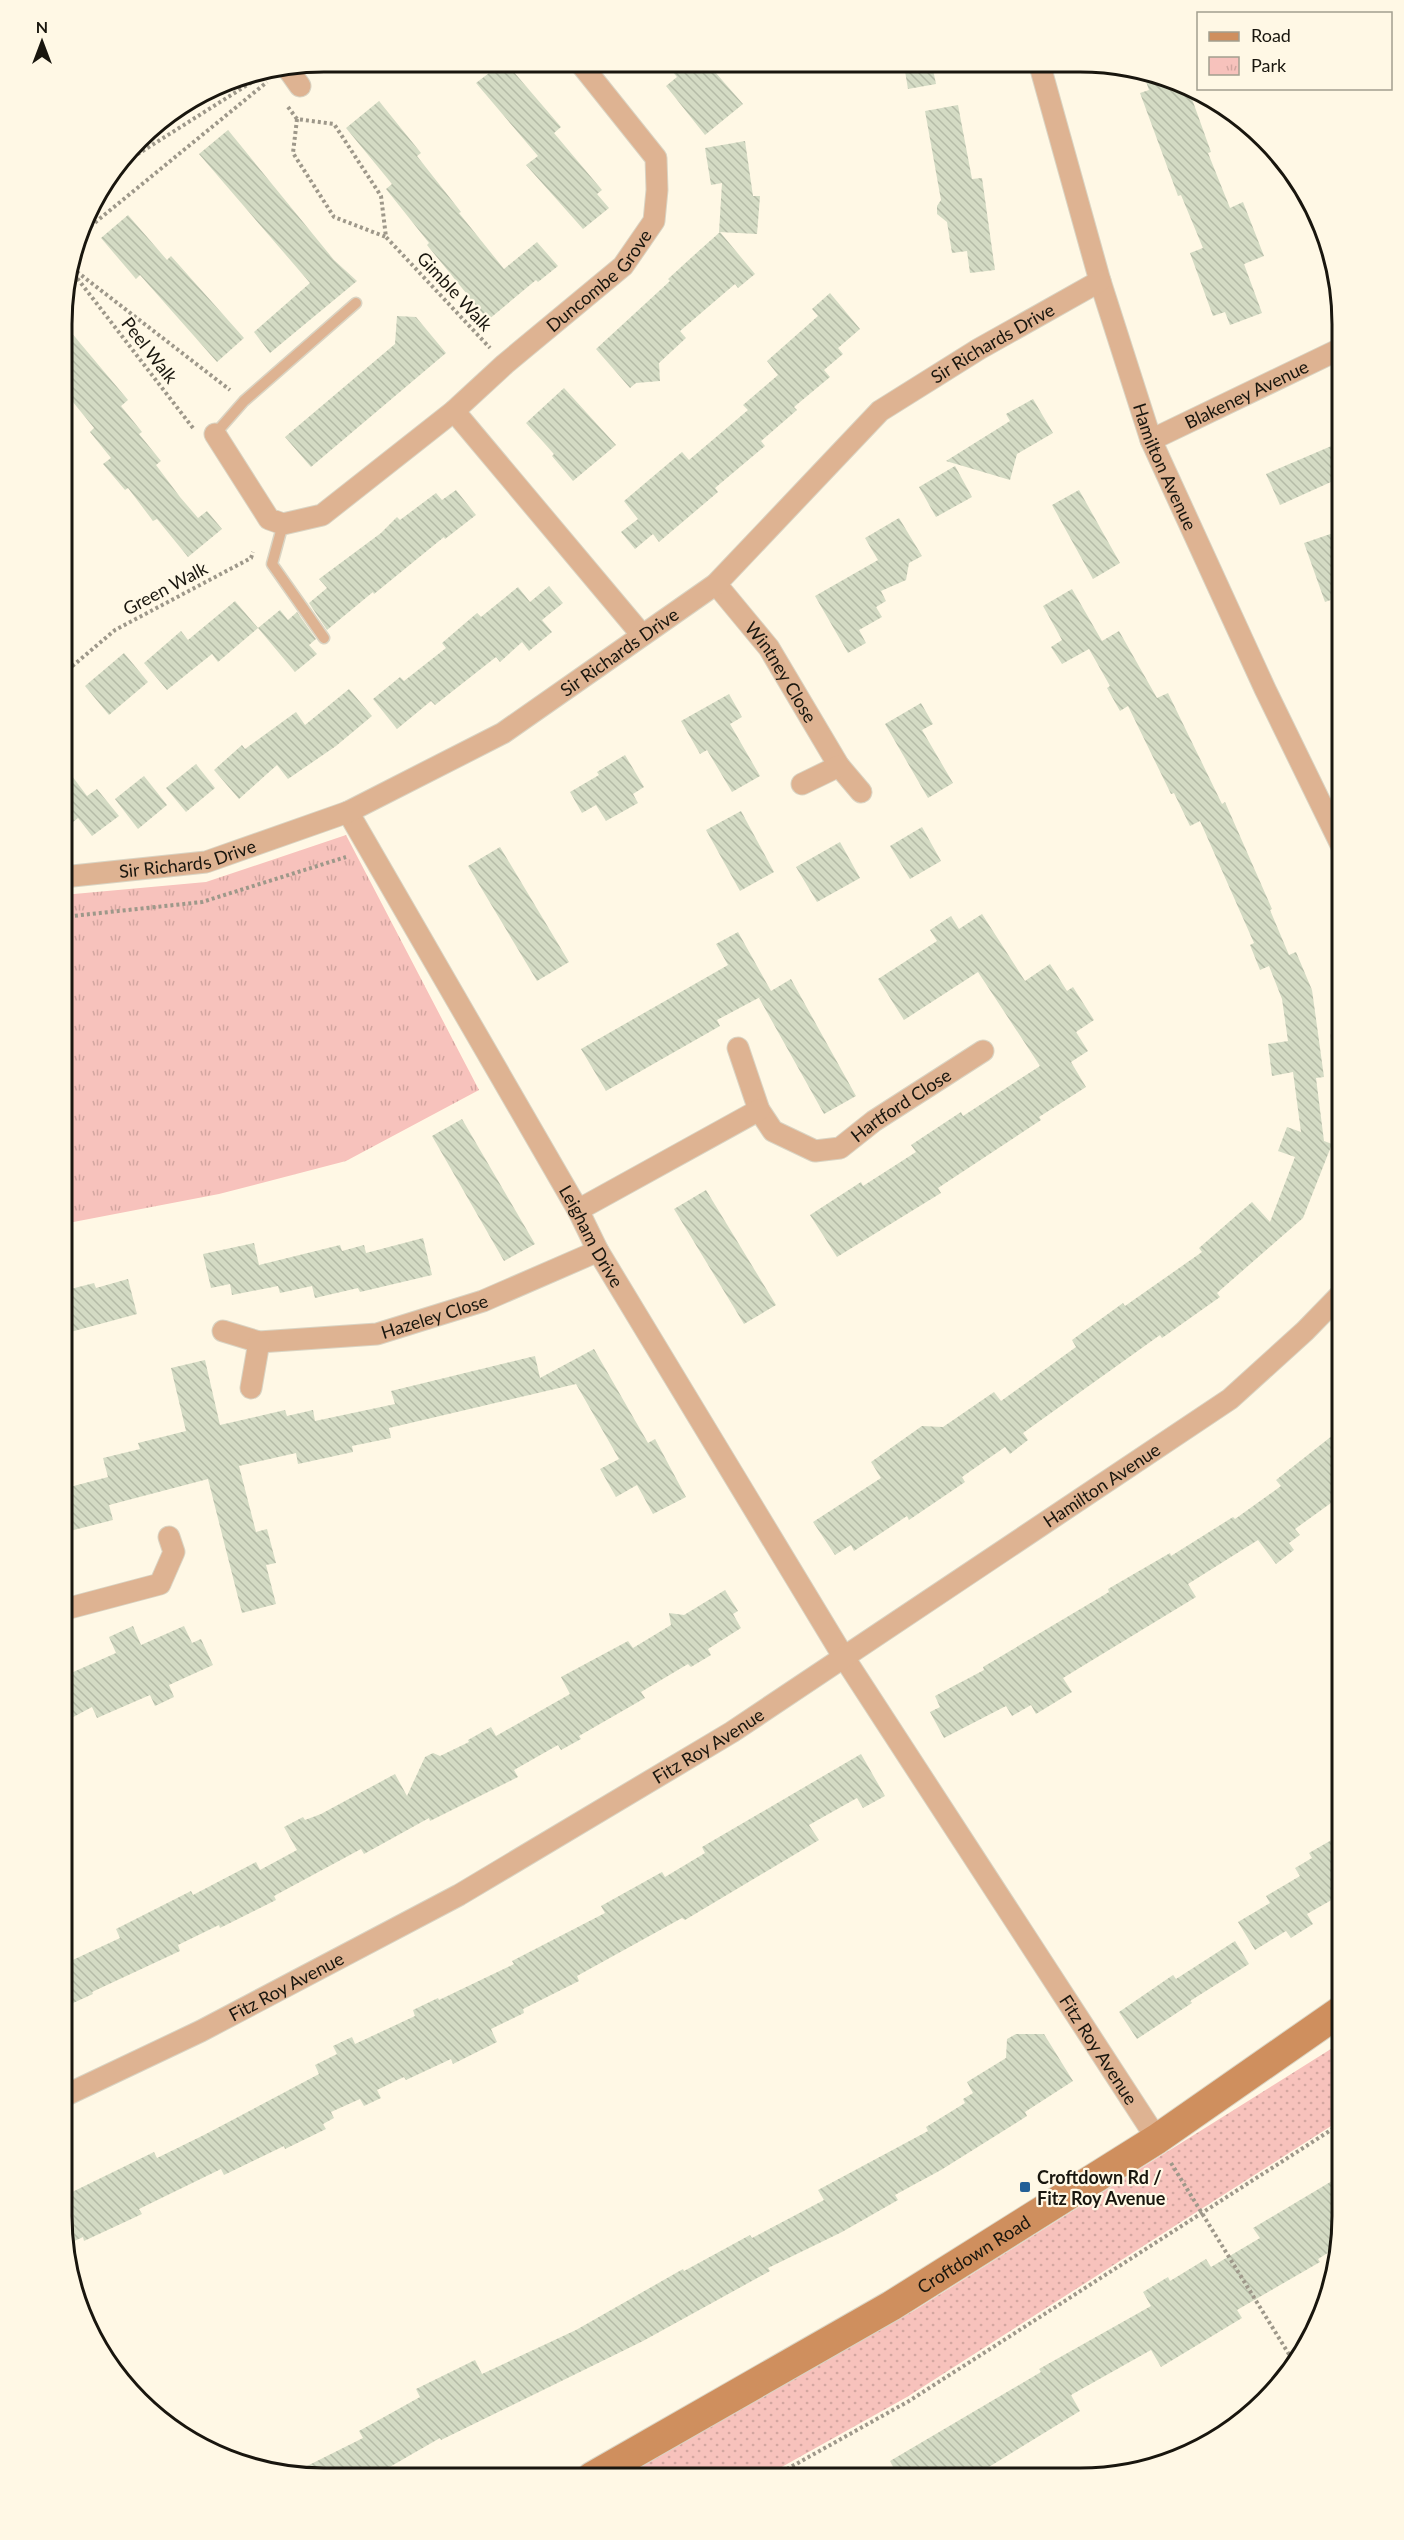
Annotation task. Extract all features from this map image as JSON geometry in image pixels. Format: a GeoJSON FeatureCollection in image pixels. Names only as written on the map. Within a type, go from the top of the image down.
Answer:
{"type":"FeatureCollection","features":[{"type":"Feature","properties":{"kind":"street","name":"Duncombe Grove"},"geometry":{"type":"LineString","coordinates":[[276,521],[322,515],[454,411],[505,364],[622,266],[654,221],[657,190],[656,158],[587,72]]}},
{"type":"Feature","properties":{"kind":"street","name":"Hamilton Avenue"},"geometry":{"type":"LineString","coordinates":[[1042,72],[1100,281],[1151,440],[1265,689],[1332,826]]}},
{"type":"Feature","properties":{"kind":"street"},"geometry":{"type":"LineString","coordinates":[[292,74],[300,86]]}},
{"type":"Feature","properties":{"kind":"street","name":"Sir Richards Drive"},"geometry":{"type":"LineString","coordinates":[[72,876],[206,862],[348,812],[503,733],[716,584],[880,411],[979,349],[1100,281]]}},
{"type":"Feature","properties":{"kind":"street","name":"Blakeney Avenue"},"geometry":{"type":"LineString","coordinates":[[1151,440],[1332,353]]}},
{"type":"Feature","properties":{"kind":"street"},"geometry":{"type":"LineString","coordinates":[[454,411],[642,635]]}},
{"type":"Feature","properties":{"kind":"street"},"geometry":{"type":"LineString","coordinates":[[215,434],[276,521]]}},
{"type":"Feature","properties":{"kind":"street","name":"Wintney Close"},"geometry":{"type":"LineString","coordinates":[[716,584],[769,648],[839,766],[861,792]]}},
{"type":"Feature","properties":{"kind":"street"},"geometry":{"type":"LineString","coordinates":[[802,784],[839,766]]}},
{"type":"Feature","properties":{"kind":"street","name":"Leigham Drive"},"geometry":{"type":"LineString","coordinates":[[348,812],[578,1210],[598,1251],[843,1656]]}},
{"type":"Feature","properties":{"kind":"street","name":"Hartford Close"},"geometry":{"type":"LineString","coordinates":[[738,1048],[759,1110],[773,1131],[815,1151],[840,1148],[874,1121],[983,1052]]}},
{"type":"Feature","properties":{"kind":"street"},"geometry":{"type":"LineString","coordinates":[[578,1210],[759,1110]]}},
{"type":"Feature","properties":{"kind":"street","name":"Hazeley Close"},"geometry":{"type":"LineString","coordinates":[[223,1331],[260,1342],[377,1334],[483,1301],[598,1251]]}},
{"type":"Feature","properties":{"kind":"street","name":"Hamilton Avenue"},"geometry":{"type":"LineString","coordinates":[[843,1656],[1230,1399],[1332,1303]]}},
{"type":"Feature","properties":{"kind":"street"},"geometry":{"type":"LineString","coordinates":[[251,1388],[260,1342]]}},
{"type":"Feature","properties":{"kind":"street"},"geometry":{"type":"LineString","coordinates":[[72,1607],[160,1584],[174,1552],[169,1537]]}},
{"type":"Feature","properties":{"kind":"street","name":"Fitz Roy Avenue"},"geometry":{"type":"LineString","coordinates":[[72,2092],[201,2031],[459,1895],[732,1732],[843,1656],[1157,2139]]}},
{"type":"Feature","properties":{"kind":"street","name":"Croftdown Road"},"geometry":{"type":"LineString","coordinates":[[608,2468],[891,2306],[1157,2139],[1332,2017]]}},
{"type":"Feature","properties":{"kind":"lane"},"geometry":{"type":"LineString","coordinates":[[215,434],[244,401],[356,303]]}},
{"type":"Feature","properties":{"kind":"lane"},"geometry":{"type":"LineString","coordinates":[[276,521],[272,564],[324,638]]}},
{"type":"Feature","properties":{"kind":"path"},"geometry":{"type":"LineString","coordinates":[[93,224],[268,81],[275,91]]}},
{"type":"Feature","properties":{"kind":"path"},"geometry":{"type":"LineString","coordinates":[[140,153],[250,83]]}},
{"type":"Feature","properties":{"kind":"path"},"geometry":{"type":"LineString","coordinates":[[282,100],[297,119],[334,124],[381,196],[386,237]]}},
{"type":"Feature","properties":{"kind":"path","name":"Gimble Walk"},"geometry":{"type":"LineString","coordinates":[[297,119],[293,153],[334,217],[386,237],[505,364]]}},
{"type":"Feature","properties":{"kind":"path","name":"Peel Walk"},"geometry":{"type":"LineString","coordinates":[[77,274],[244,401]]}},
{"type":"Feature","properties":{"kind":"path","name":"Peel Walk"},"geometry":{"type":"LineString","coordinates":[[77,277],[196,432],[215,434]]}},
{"type":"Feature","properties":{"kind":"path","name":"Green Walk"},"geometry":{"type":"LineString","coordinates":[[72,666],[115,630],[251,558],[276,521]]}},
{"type":"Feature","properties":{"kind":"path"},"geometry":{"type":"LineString","coordinates":[[72,916],[201,902],[369,849]]}},
{"type":"Feature","properties":{"kind":"path"},"geometry":{"type":"LineString","coordinates":[[789,2468],[909,2401],[1332,2129]]}},
{"type":"Feature","properties":{"kind":"path"},"geometry":{"type":"LineString","coordinates":[[1157,2139],[1200,2213],[1290,2356]]}},
{"type":"Feature","properties":{"kind":"green space"},"geometry":{"type":"Polygon","coordinates":[[[346,835],[479,1090],[346,1161],[219,1194],[72,1222],[72,894],[206,882],[346,835]]]}},
{"type":"Feature","properties":{"kind":"green space"},"geometry":{"type":"Polygon","coordinates":[[[1332,2048],[1332,2125],[907,2397],[780,2468],[635,2468],[915,2310],[1332,2048]]]}},
{"type":"Feature","properties":{"kind":"building"},"geometry":{"type":"Polygon","coordinates":[[[490,72],[514,72],[561,127],[554,133],[602,190],[597,194],[609,208],[583,229],[526,165],[538,156],[476,83],[490,72]]]}},
{"type":"Feature","properties":{"kind":"building"},"geometry":{"type":"Polygon","coordinates":[[[673,72],[715,72],[743,104],[705,135],[666,86],[677,77],[673,72]]]}},
{"type":"Feature","properties":{"kind":"building"},"geometry":{"type":"Polygon","coordinates":[[[905,72],[933,72],[936,84],[908,89],[905,72]]]}},
{"type":"Feature","properties":{"kind":"building"},"geometry":{"type":"Polygon","coordinates":[[[1146,81],[1192,98],[1211,152],[1208,153],[1230,208],[1243,202],[1264,256],[1244,264],[1262,313],[1230,325],[1225,312],[1213,316],[1190,253],[1203,248],[1181,195],[1178,196],[1140,93],[1149,90],[1146,81]]]}},
{"type":"Feature","properties":{"kind":"building"},"geometry":{"type":"Polygon","coordinates":[[[379,101],[421,153],[417,156],[461,212],[459,213],[504,269],[537,242],[558,266],[538,282],[536,280],[488,320],[427,245],[429,243],[386,189],[392,184],[346,128],[379,101]]]}},
{"type":"Feature","properties":{"kind":"building"},"geometry":{"type":"Polygon","coordinates":[[[958,105],[972,179],[982,178],[995,270],[970,273],[967,251],[952,253],[947,222],[937,214],[937,206],[941,200],[925,111],[958,105]]]}},
{"type":"Feature","properties":{"kind":"building"},"geometry":{"type":"Polygon","coordinates":[[[228,130],[334,260],[357,281],[270,353],[254,332],[310,283],[199,154],[228,130]]]}},
{"type":"Feature","properties":{"kind":"building"},"geometry":{"type":"Polygon","coordinates":[[[745,141],[753,196],[760,196],[757,234],[719,232],[722,183],[711,185],[705,148],[745,141]]]}},
{"type":"Feature","properties":{"kind":"building"},"geometry":{"type":"Polygon","coordinates":[[[128,215],[167,260],[171,256],[244,338],[217,362],[140,275],[136,279],[101,238],[128,215]]]}},
{"type":"Feature","properties":{"kind":"building"},"geometry":{"type":"Polygon","coordinates":[[[720,232],[755,274],[738,288],[735,284],[680,331],[686,338],[659,363],[660,381],[636,383],[630,388],[596,349],[720,232]]]}},
{"type":"Feature","properties":{"kind":"building"},"geometry":{"type":"Polygon","coordinates":[[[830,293],[860,329],[838,348],[843,354],[824,370],[830,377],[794,407],[797,410],[761,441],[765,446],[715,488],[718,492],[659,542],[653,534],[635,549],[621,532],[638,519],[624,501],[682,452],[689,460],[748,410],[743,405],[778,375],[767,361],[818,316],[812,309],[830,293]]]}},
{"type":"Feature","properties":{"kind":"building"},"geometry":{"type":"Polygon","coordinates":[[[397,316],[416,317],[446,353],[311,467],[285,437],[395,344],[397,316]]]}},
{"type":"Feature","properties":{"kind":"building"},"geometry":{"type":"Polygon","coordinates":[[[72,334],[128,400],[121,406],[142,432],[139,434],[161,461],[156,465],[180,497],[198,518],[207,511],[222,529],[188,557],[157,519],[153,521],[128,488],[125,490],[103,464],[111,458],[90,432],[94,428],[72,401],[72,334]]]}},
{"type":"Feature","properties":{"kind":"building"},"geometry":{"type":"Polygon","coordinates":[[[564,388],[616,445],[573,481],[552,456],[554,454],[526,423],[564,388]]]}},
{"type":"Feature","properties":{"kind":"building"},"geometry":{"type":"Polygon","coordinates":[[[1033,399],[1053,433],[1017,454],[1010,480],[946,461],[1010,421],[1006,414],[1033,399]]]}},
{"type":"Feature","properties":{"kind":"building"},"geometry":{"type":"Polygon","coordinates":[[[1332,446],[1332,482],[1280,505],[1266,474],[1332,446]]]}},
{"type":"Feature","properties":{"kind":"building"},"geometry":{"type":"Polygon","coordinates":[[[955,466],[972,497],[936,517],[919,487],[955,466]]]}},
{"type":"Feature","properties":{"kind":"building"},"geometry":{"type":"Polygon","coordinates":[[[456,490],[476,515],[445,539],[444,537],[327,630],[309,603],[327,588],[319,579],[381,533],[397,517],[400,520],[436,493],[442,500],[456,490]]]}},
{"type":"Feature","properties":{"kind":"building"},"geometry":{"type":"Polygon","coordinates":[[[1079,490],[1120,563],[1093,579],[1052,505],[1079,490]]]}},
{"type":"Feature","properties":{"kind":"building"},"geometry":{"type":"Polygon","coordinates":[[[899,518],[922,556],[909,563],[906,580],[881,591],[886,601],[876,607],[882,617],[859,630],[866,643],[848,653],[815,596],[878,560],[865,538],[899,518]]]}},
{"type":"Feature","properties":{"kind":"building"},"geometry":{"type":"Polygon","coordinates":[[[1332,533],[1332,600],[1325,602],[1304,543],[1332,533]]]}},
{"type":"Feature","properties":{"kind":"building"},"geometry":{"type":"Polygon","coordinates":[[[549,586],[563,603],[542,620],[552,632],[529,651],[522,642],[500,662],[496,657],[435,705],[431,701],[397,729],[373,699],[400,677],[404,681],[446,648],[442,643],[477,613],[481,617],[518,587],[530,602],[549,586]]]}},
{"type":"Feature","properties":{"kind":"building"},"geometry":{"type":"Polygon","coordinates":[[[1072,589],[1102,641],[1119,631],[1157,698],[1168,693],[1222,804],[1225,802],[1272,909],[1270,910],[1289,955],[1296,952],[1312,990],[1324,1077],[1316,1078],[1324,1141],[1332,1144],[1303,1218],[1217,1293],[1220,1297],[1162,1338],[1160,1335],[1023,1433],[1028,1440],[1010,1454],[1005,1447],[962,1477],[965,1482],[909,1520],[907,1516],[854,1551],[851,1545],[835,1555],[813,1522],[881,1478],[871,1462],[922,1426],[943,1427],[994,1392],[1001,1401],[1076,1347],[1072,1340],[1123,1303],[1125,1306],[1202,1252],[1199,1248],[1252,1202],[1270,1222],[1295,1157],[1278,1151],[1287,1127],[1301,1132],[1293,1072],[1272,1076],[1268,1044],[1288,1041],[1282,999],[1269,966],[1260,970],[1250,945],[1254,943],[1200,821],[1190,826],[1174,793],[1171,794],[1128,706],[1120,711],[1107,688],[1110,686],[1089,649],[1062,664],[1051,647],[1062,640],[1043,606],[1072,589]]]}},
{"type":"Feature","properties":{"kind":"building"},"geometry":{"type":"Polygon","coordinates":[[[235,601],[258,628],[218,662],[212,654],[167,690],[144,663],[181,631],[188,640],[235,601]]]}},
{"type":"Feature","properties":{"kind":"building"},"geometry":{"type":"Polygon","coordinates":[[[280,610],[288,620],[297,612],[316,639],[309,645],[317,654],[295,672],[258,628],[280,610]]]}},
{"type":"Feature","properties":{"kind":"building"},"geometry":{"type":"Polygon","coordinates":[[[124,653],[148,682],[109,715],[85,686],[124,653]]]}},
{"type":"Feature","properties":{"kind":"building"},"geometry":{"type":"Polygon","coordinates":[[[349,689],[372,716],[336,746],[288,779],[277,765],[239,799],[214,770],[242,745],[245,749],[296,712],[305,725],[349,689]]]}},
{"type":"Feature","properties":{"kind":"building"},"geometry":{"type":"Polygon","coordinates":[[[729,694],[742,717],[730,724],[760,776],[732,792],[707,750],[700,754],[681,721],[729,694]]]}},
{"type":"Feature","properties":{"kind":"building"},"geometry":{"type":"Polygon","coordinates":[[[921,703],[933,724],[922,730],[953,783],[928,798],[885,724],[921,703]]]}},
{"type":"Feature","properties":{"kind":"building"},"geometry":{"type":"Polygon","coordinates":[[[625,755],[644,787],[633,794],[638,803],[606,821],[596,805],[582,813],[570,792],[599,775],[597,772],[625,755]]]}},
{"type":"Feature","properties":{"kind":"building"},"geometry":{"type":"Polygon","coordinates":[[[196,764],[215,788],[186,812],[166,788],[196,764]]]}},
{"type":"Feature","properties":{"kind":"building"},"geometry":{"type":"Polygon","coordinates":[[[72,776],[87,796],[97,789],[119,816],[92,836],[78,818],[72,823],[72,776]]]}},
{"type":"Feature","properties":{"kind":"building"},"geometry":{"type":"Polygon","coordinates":[[[144,776],[167,805],[138,829],[115,799],[144,776]]]}},
{"type":"Feature","properties":{"kind":"building"},"geometry":{"type":"Polygon","coordinates":[[[741,811],[774,872],[740,891],[706,830],[741,811]]]}},
{"type":"Feature","properties":{"kind":"building"},"geometry":{"type":"Polygon","coordinates":[[[922,827],[941,861],[910,879],[890,846],[922,827]]]}},
{"type":"Feature","properties":{"kind":"building"},"geometry":{"type":"Polygon","coordinates":[[[840,842],[860,878],[817,902],[796,867],[840,842]]]}},
{"type":"Feature","properties":{"kind":"building"},"geometry":{"type":"Polygon","coordinates":[[[500,847],[569,962],[537,981],[468,866],[500,847]]]}},
{"type":"Feature","properties":{"kind":"building"},"geometry":{"type":"Polygon","coordinates":[[[982,914],[1025,981],[1050,964],[1067,991],[1073,987],[1094,1020],[1076,1032],[1088,1051],[1071,1062],[1086,1087],[1039,1117],[1041,1120],[938,1188],[941,1193],[837,1257],[810,1215],[861,1182],[863,1186],[916,1152],[911,1145],[961,1112],[963,1116],[1040,1066],[978,972],[904,1020],[878,979],[937,941],[930,930],[951,916],[959,929],[982,914]]]}},
{"type":"Feature","properties":{"kind":"building"},"geometry":{"type":"Polygon","coordinates":[[[738,932],[771,991],[791,979],[856,1096],[824,1114],[759,998],[764,995],[717,1020],[720,1026],[606,1091],[581,1049],[728,965],[716,944],[738,932]]]}},
{"type":"Feature","properties":{"kind":"building"},"geometry":{"type":"Polygon","coordinates":[[[462,1119],[535,1244],[504,1261],[432,1136],[462,1119]]]}},
{"type":"Feature","properties":{"kind":"building"},"geometry":{"type":"Polygon","coordinates":[[[706,1190],[776,1305],[744,1324],[674,1209],[706,1190]]]}},
{"type":"Feature","properties":{"kind":"building"},"geometry":{"type":"Polygon","coordinates":[[[423,1238],[432,1275],[360,1292],[358,1288],[315,1298],[312,1286],[280,1293],[278,1286],[232,1295],[230,1284],[211,1288],[203,1254],[254,1243],[259,1265],[340,1245],[342,1251],[364,1245],[366,1253],[423,1238]]]}},
{"type":"Feature","properties":{"kind":"building"},"geometry":{"type":"Polygon","coordinates":[[[128,1279],[137,1314],[72,1332],[72,1289],[94,1283],[96,1288],[128,1279]]]}},
{"type":"Feature","properties":{"kind":"building"},"geometry":{"type":"Polygon","coordinates":[[[594,1349],[648,1443],[655,1439],[686,1497],[653,1514],[637,1485],[616,1497],[600,1469],[619,1459],[576,1384],[389,1428],[391,1438],[352,1446],[353,1452],[298,1464],[296,1453],[239,1466],[256,1532],[267,1529],[276,1563],[266,1565],[276,1604],[242,1613],[208,1479],[109,1505],[113,1520],[72,1530],[72,1486],[108,1477],[103,1458],[140,1449],[138,1443],[186,1431],[171,1368],[205,1360],[220,1425],[285,1410],[287,1416],[313,1410],[315,1421],[395,1404],[391,1391],[535,1356],[540,1378],[594,1349]]]}},
{"type":"Feature","properties":{"kind":"building"},"geometry":{"type":"Polygon","coordinates":[[[1332,1436],[1332,1502],[1295,1529],[1300,1535],[1289,1543],[1294,1550],[1276,1564],[1258,1540],[1188,1584],[1196,1597],[1063,1678],[1072,1692],[1036,1714],[1031,1705],[1012,1716],[1006,1706],[944,1738],[930,1712],[940,1707],[935,1696],[984,1670],[983,1667],[1109,1592],[1108,1589],[1170,1553],[1171,1556],[1233,1517],[1235,1519],[1281,1486],[1276,1480],[1332,1436]]]}},
{"type":"Feature","properties":{"kind":"building"},"geometry":{"type":"Polygon","coordinates":[[[725,1590],[738,1611],[733,1614],[741,1628],[708,1649],[711,1655],[691,1667],[688,1664],[641,1692],[645,1698],[579,1736],[581,1739],[561,1750],[558,1745],[514,1770],[518,1777],[430,1821],[429,1818],[364,1854],[361,1849],[274,1896],[276,1900],[220,1928],[219,1925],[178,1945],[180,1951],[72,2003],[72,1960],[120,1938],[116,1929],[191,1891],[193,1895],[256,1862],[260,1870],[297,1850],[284,1827],[303,1817],[305,1820],[321,1814],[395,1774],[407,1796],[425,1757],[433,1753],[440,1756],[469,1742],[468,1740],[491,1727],[496,1736],[570,1694],[561,1677],[628,1641],[633,1648],[671,1625],[669,1613],[684,1615],[725,1590]]]}},
{"type":"Feature","properties":{"kind":"building"},"geometry":{"type":"Polygon","coordinates":[[[133,1626],[141,1645],[184,1626],[192,1643],[201,1639],[213,1665],[169,1685],[174,1697],[155,1706],[150,1695],[97,1718],[92,1707],[72,1718],[72,1673],[116,1653],[109,1637],[133,1626]]]}},
{"type":"Feature","properties":{"kind":"building"},"geometry":{"type":"Polygon","coordinates":[[[861,1754],[885,1796],[863,1808],[857,1798],[809,1825],[819,1840],[685,1920],[682,1918],[577,1976],[579,1981],[523,2009],[524,2013],[491,2029],[497,2042],[453,2064],[451,2059],[406,2080],[404,2077],[377,2090],[381,2098],[364,2106],[360,2099],[331,2112],[334,2118],[323,2124],[326,2129],[224,2175],[221,2169],[139,2209],[142,2214],[84,2241],[83,2237],[74,2241],[72,2192],[154,2152],[157,2158],[319,2074],[315,2065],[337,2054],[333,2046],[352,2037],[355,2044],[415,2016],[413,2010],[514,1964],[512,1961],[605,1913],[601,1906],[662,1872],[665,1877],[705,1853],[702,1847],[861,1754]]]}},
{"type":"Feature","properties":{"kind":"building"},"geometry":{"type":"Polygon","coordinates":[[[1332,1840],[1332,1900],[1307,1914],[1313,1924],[1291,1938],[1286,1931],[1255,1950],[1238,1922],[1270,1903],[1266,1896],[1300,1876],[1295,1868],[1312,1858],[1309,1853],[1332,1840]]]}},
{"type":"Feature","properties":{"kind":"building"},"geometry":{"type":"Polygon","coordinates":[[[1235,1941],[1249,1964],[1190,2001],[1192,2003],[1137,2039],[1119,2012],[1173,1975],[1176,1979],[1235,1941]]]}},
{"type":"Feature","properties":{"kind":"building"},"geometry":{"type":"Polygon","coordinates":[[[1016,2034],[1044,2034],[1073,2081],[1025,2112],[1027,2116],[941,2170],[895,2195],[898,2200],[842,2232],[768,2268],[770,2271],[643,2341],[441,2440],[440,2438],[388,2468],[305,2467],[363,2438],[359,2431],[420,2397],[416,2389],[475,2360],[482,2374],[576,2330],[683,2269],[684,2271],[750,2235],[752,2238],[824,2200],[818,2190],[928,2131],[926,2127],[965,2103],[963,2099],[973,2093],[967,2082],[1006,2058],[1007,2039],[1016,2034]]]}},
{"type":"Feature","properties":{"kind":"building"},"geometry":{"type":"Polygon","coordinates":[[[1332,2181],[1329,2252],[1318,2259],[1320,2262],[1237,2310],[1242,2318],[1161,2367],[1151,2350],[1071,2395],[1080,2411],[987,2468],[894,2468],[890,2461],[1041,2372],[1039,2369],[1151,2306],[1143,2292],[1168,2277],[1170,2281],[1206,2259],[1211,2267],[1260,2238],[1253,2228],[1332,2181]]]}},
{"type":"Feature","properties":{"kind":"place","name":"Croftdown Rd / Fitz Roy Avenue"},"geometry":{"type":"Point","coordinates":[1025,2187]}}]}
